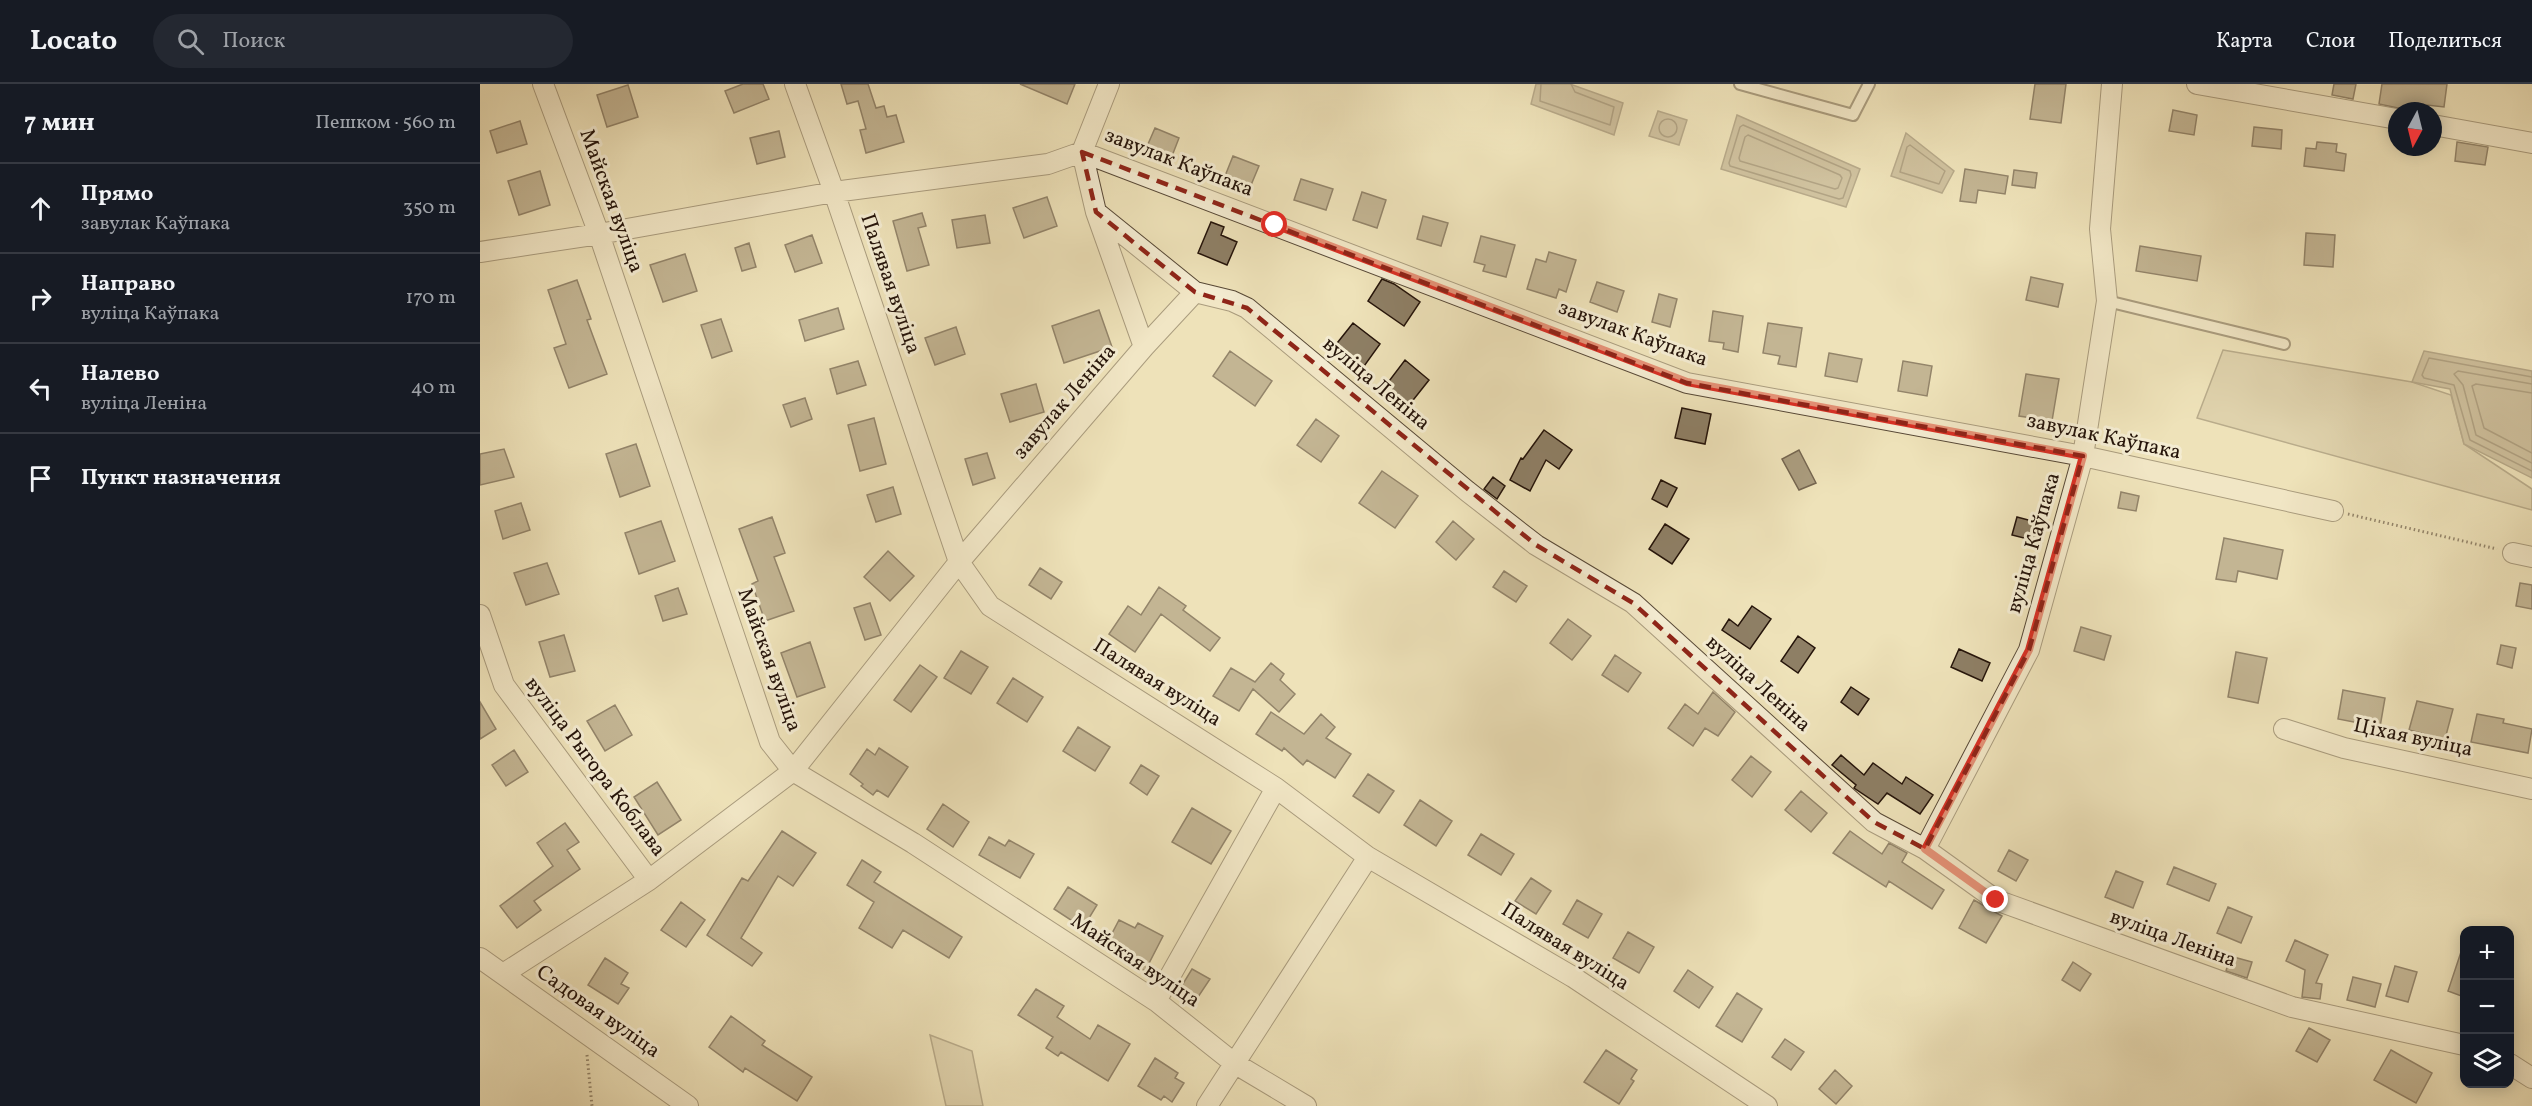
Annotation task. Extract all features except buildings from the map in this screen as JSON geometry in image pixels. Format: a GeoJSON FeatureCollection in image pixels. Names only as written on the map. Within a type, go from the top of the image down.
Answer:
{"type":"FeatureCollection","features":[{"type":"Feature","properties":{"kind":"street","name":"Майская вуліца"},"geometry":{"type":"LineString","coordinates":[[543,84],[599,234],[770,742],[793,771],[913,843],[1156,1001],[1234,1063],[1306,1106]]}},
{"type":"Feature","properties":{"kind":"street","name":"Палявая вуліца"},"geometry":{"type":"LineString","coordinates":[[795,84],[834,192],[959,562],[990,606],[1276,788],[1368,857],[1573,977],[1767,1106]]}},
{"type":"Feature","properties":{"kind":"street","name":"завулак Каўпака"},"geometry":{"type":"LineString","coordinates":[[1109,84],[1082,152],[1687,382],[2083,456],[2333,511]]}},
{"type":"Feature","properties":{"kind":"street","name":"вуліца Каўпака"},"geometry":{"type":"LineString","coordinates":[[1925,849],[2029,650],[2083,456],[2107,301],[2100,229],[2112,84]]}},
{"type":"Feature","properties":{"kind":"street"},"geometry":{"type":"LineString","coordinates":[[2197,84],[2388,117]]}},
{"type":"Feature","properties":{"kind":"street"},"geometry":{"type":"LineString","coordinates":[[2442,127],[2532,143]]}},
{"type":"Feature","properties":{"kind":"street"},"geometry":{"type":"LineString","coordinates":[[480,252],[599,234],[834,192],[1048,164],[1082,152]]}},
{"type":"Feature","properties":{"kind":"street","name":"завулак Леніна"},"geometry":{"type":"LineString","coordinates":[[502,974],[650,880],[793,771],[959,562],[1144,347],[1096,212],[1082,152]]}},
{"type":"Feature","properties":{"kind":"street","name":"вуліца Леніна"},"geometry":{"type":"LineString","coordinates":[[1096,212],[1195,292],[1232,301],[1247,308],[1467,491],[1536,545],[1633,603],[1874,822],[1925,849],[1996,900],[2292,1007],[2460,1044]]}},
{"type":"Feature","properties":{"kind":"street"},"geometry":{"type":"LineString","coordinates":[[1144,347],[1195,292]]}},
{"type":"Feature","properties":{"kind":"street","name":"вуліца Рыгора Коблава"},"geometry":{"type":"LineString","coordinates":[[480,615],[504,685],[650,880]]}},
{"type":"Feature","properties":{"kind":"street","name":"Ціхая вуліца"},"geometry":{"type":"LineString","coordinates":[[2284,729],[2344,748],[2532,789]]}},
{"type":"Feature","properties":{"kind":"street"},"geometry":{"type":"LineString","coordinates":[[1156,1001],[1276,788]]}},
{"type":"Feature","properties":{"kind":"street"},"geometry":{"type":"LineString","coordinates":[[1208,1106],[1368,857]]}},
{"type":"Feature","properties":{"kind":"street","name":"Садовая вуліца"},"geometry":{"type":"LineString","coordinates":[[480,958],[688,1106]]}},
{"type":"Feature","properties":{"kind":"street"},"geometry":{"type":"LineString","coordinates":[[2514,1067],[2532,1078]]}},
{"type":"Feature","properties":{"kind":"lane"},"geometry":{"type":"LineString","coordinates":[[1740,84],[1853,115],[1869,84]]}},
{"type":"Feature","properties":{"kind":"lane"},"geometry":{"type":"LineString","coordinates":[[2107,301],[2284,344]]}},
{"type":"Feature","properties":{"kind":"path"},"geometry":{"type":"LineString","coordinates":[[2333,511],[2522,555]]}},
{"type":"Feature","properties":{"kind":"path"},"geometry":{"type":"LineString","coordinates":[[584,1032],[592,1106]]}},
{"type":"Feature","properties":{"kind":"highlighted area"},"geometry":{"type":"Polygon","coordinates":[[[1082,152],[1687,383],[2083,456],[2029,650],[1925,849],[1874,822],[1633,603],[1536,545],[1247,308],[1195,292],[1096,212],[1082,152]]]}},
{"type":"Feature","properties":{"kind":"shaded area"},"geometry":{"type":"Polygon","coordinates":[[[2223,350],[2412,382],[2451,395],[2464,444],[2532,489],[2532,510],[2197,418],[2223,350]]]}},
{"type":"Feature","properties":{"kind":"shaded area"},"geometry":{"type":"Polygon","coordinates":[[[930,1035],[972,1051],[983,1106],[946,1106],[930,1035]]]}},
{"type":"Feature","properties":{"kind":"water"},"geometry":{"type":"Polygon","coordinates":[[[1536,84],[1570,84],[1623,103],[1614,135],[1531,104],[1536,84]]]}},
{"type":"Feature","properties":{"kind":"water"},"geometry":{"type":"Polygon","coordinates":[[[1658,111],[1687,120],[1679,145],[1649,136],[1658,111]]]}},
{"type":"Feature","properties":{"kind":"water"},"geometry":{"type":"Polygon","coordinates":[[[1737,115],[1860,169],[1846,207],[1721,169],[1737,115]]]}},
{"type":"Feature","properties":{"kind":"water"},"geometry":{"type":"Polygon","coordinates":[[[1906,133],[1954,171],[1942,193],[1891,176],[1906,133]]]}},
{"type":"Feature","properties":{"kind":"water"},"geometry":{"type":"Polygon","coordinates":[[[2424,351],[2532,371],[2532,478],[2464,444],[2450,389],[2412,382],[2424,351]]]}},
{"type":"Feature","properties":{"kind":"water"},"geometry":{"type":"Polygon","coordinates":[[[1799,450],[1816,483],[1799,490],[1782,459],[1799,450]]]}},
{"type":"Feature","properties":{"kind":"route"},"geometry":{"type":"LineString","coordinates":[[1275,225],[1687,382],[2083,456],[2029,650],[1925,849],[1996,900]]}}]}
